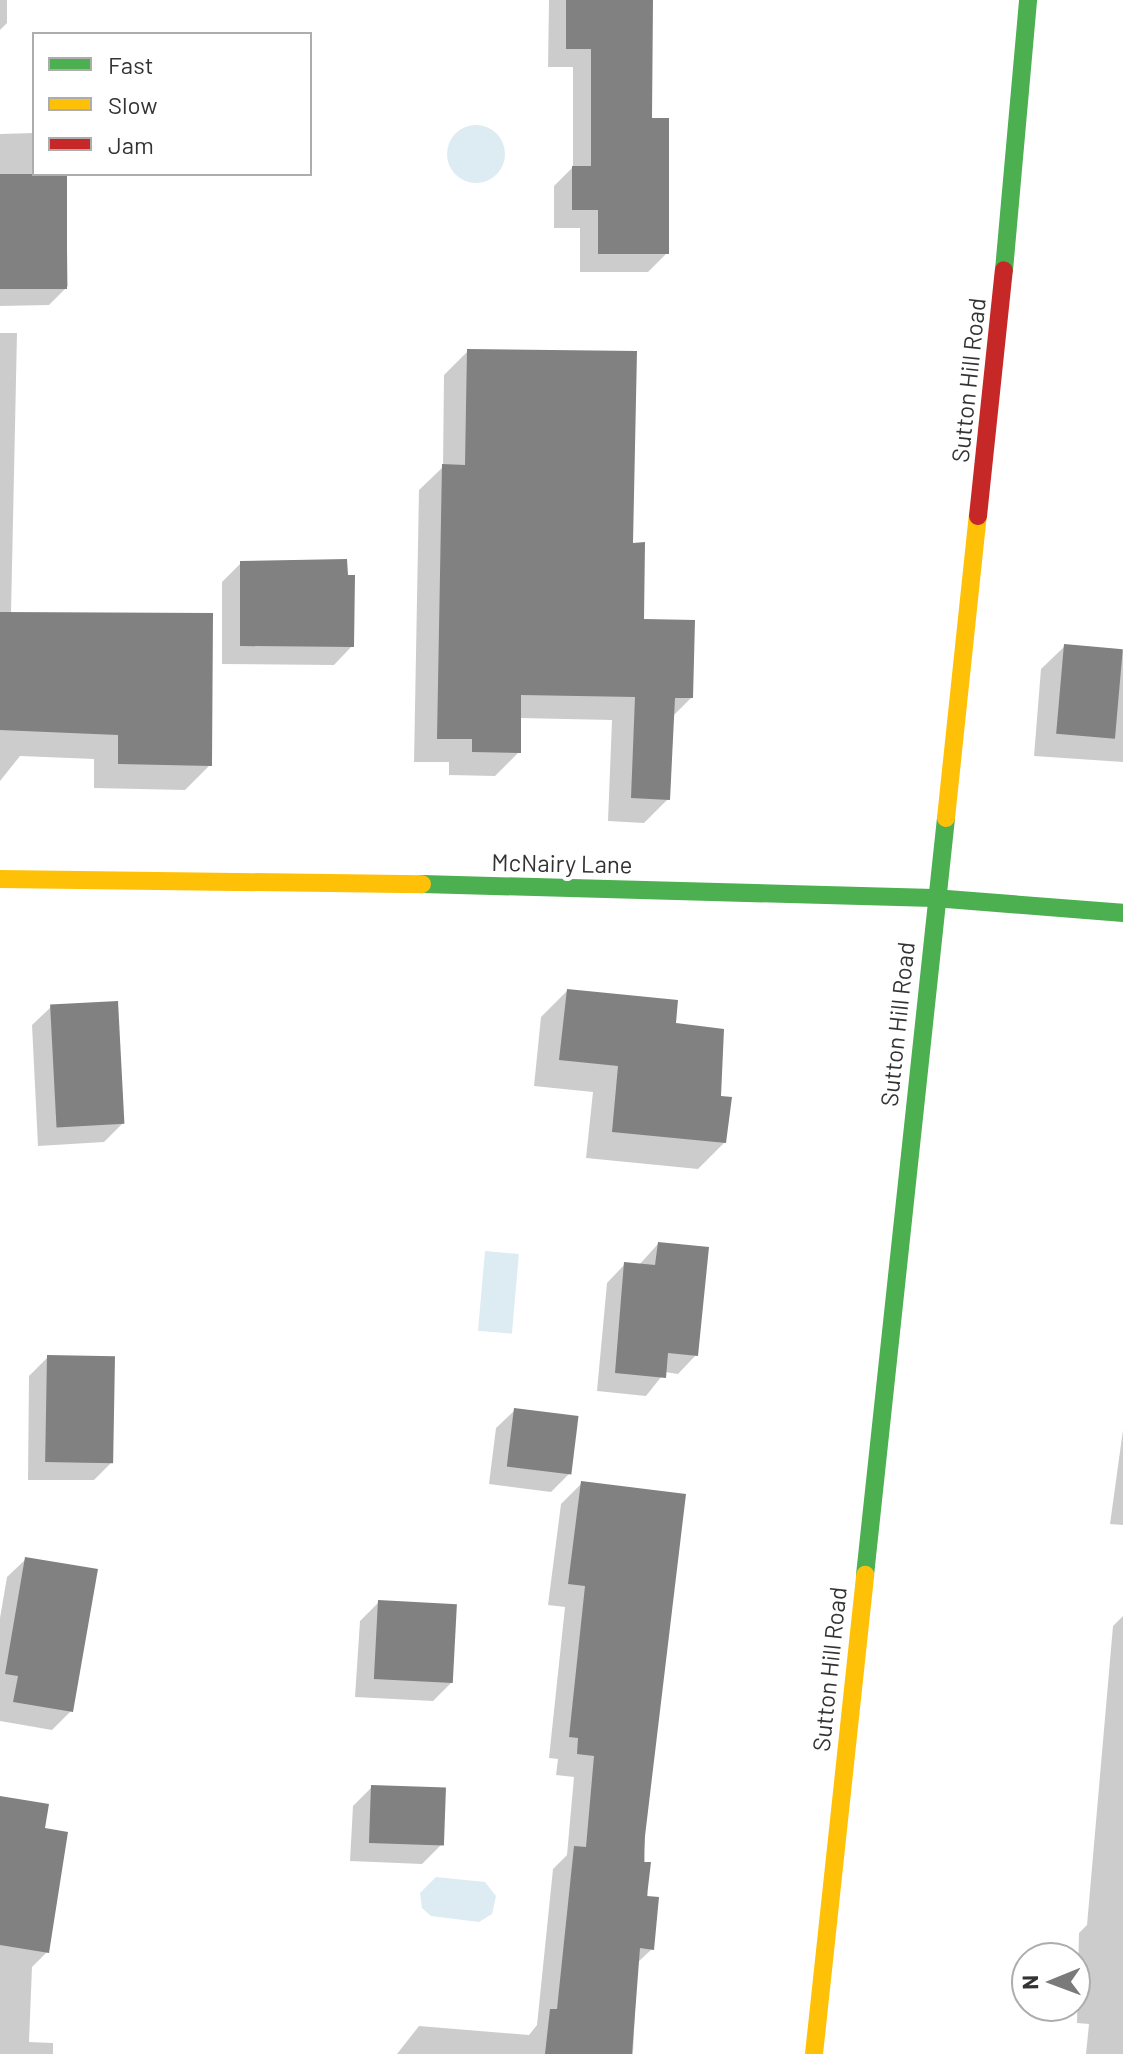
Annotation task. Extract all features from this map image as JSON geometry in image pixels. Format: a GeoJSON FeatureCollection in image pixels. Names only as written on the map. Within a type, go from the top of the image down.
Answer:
{"type":"FeatureCollection","features":[{"type":"Feature","properties":{"kind":"street","name":"Sutton Hill Road"},"geometry":{"type":"LineString","coordinates":[[814,2054],[934,898],[999,321],[1028,0]]}},
{"type":"Feature","properties":{"kind":"street","name":"McNairy Lane"},"geometry":{"type":"LineString","coordinates":[[0,879],[622,887],[934,898],[1123,913]]}},
{"type":"Feature","properties":{"kind":"shaded area"},"geometry":{"type":"Polygon","coordinates":[[[476,125],[497,133],[505,154],[497,175],[476,183],[455,175],[447,154],[455,133],[476,125]]]}},
{"type":"Feature","properties":{"kind":"shaded area"},"geometry":{"type":"Polygon","coordinates":[[[485,1251],[519,1254],[512,1334],[478,1331],[485,1251]]]}},
{"type":"Feature","properties":{"kind":"shaded area"},"geometry":{"type":"Polygon","coordinates":[[[436,1877],[485,1882],[496,1896],[492,1914],[479,1922],[431,1916],[422,1908],[420,1893],[436,1877]]]}},
{"type":"Feature","properties":{"kind":"building"},"geometry":{"type":"Polygon","coordinates":[[[566,0],[653,0],[652,118],[669,118],[669,254],[598,254],[598,210],[572,210],[572,166],[591,166],[591,49],[566,49],[566,0]]]}},
{"type":"Feature","properties":{"kind":"building"},"geometry":{"type":"Polygon","coordinates":[[[0,174],[67,176],[67,289],[0,289],[0,174]]]}},
{"type":"Feature","properties":{"kind":"building"},"geometry":{"type":"Polygon","coordinates":[[[467,349],[637,351],[633,543],[645,542],[644,619],[695,620],[693,698],[675,698],[670,800],[631,798],[635,697],[521,695],[521,753],[472,752],[472,739],[437,739],[442,464],[465,465],[467,349]]]}},
{"type":"Feature","properties":{"kind":"building"},"geometry":{"type":"Polygon","coordinates":[[[347,559],[348,575],[355,575],[354,647],[240,646],[240,561],[347,559]]]}},
{"type":"Feature","properties":{"kind":"building"},"geometry":{"type":"Polygon","coordinates":[[[0,612],[213,613],[212,766],[118,764],[118,735],[0,730],[0,612]]]}},
{"type":"Feature","properties":{"kind":"building"},"geometry":{"type":"Polygon","coordinates":[[[1064,644],[1123,649],[1115,739],[1056,734],[1064,644]]]}},
{"type":"Feature","properties":{"kind":"building"},"geometry":{"type":"Polygon","coordinates":[[[567,989],[678,1000],[676,1023],[724,1029],[721,1096],[732,1097],[726,1143],[612,1132],[618,1066],[559,1060],[567,989]]]}},
{"type":"Feature","properties":{"kind":"building"},"geometry":{"type":"Polygon","coordinates":[[[118,1001],[124,1124],[57,1127],[50,1005],[118,1001]]]}},
{"type":"Feature","properties":{"kind":"building"},"geometry":{"type":"Polygon","coordinates":[[[658,1242],[709,1247],[698,1356],[668,1353],[666,1378],[615,1373],[624,1262],[655,1265],[658,1242]]]}},
{"type":"Feature","properties":{"kind":"building"},"geometry":{"type":"Polygon","coordinates":[[[47,1355],[115,1356],[113,1463],[45,1462],[47,1355]]]}},
{"type":"Feature","properties":{"kind":"building"},"geometry":{"type":"Polygon","coordinates":[[[514,1408],[579,1416],[571,1474],[507,1467],[514,1408]]]}},
{"type":"Feature","properties":{"kind":"building"},"geometry":{"type":"Polygon","coordinates":[[[581,1481],[686,1494],[645,1836],[644,1862],[651,1862],[647,1896],[659,1897],[654,1950],[640,1948],[632,2054],[545,2054],[550,2009],[557,2009],[574,1846],[586,1847],[594,1756],[577,1754],[578,1738],[569,1737],[585,1586],[568,1584],[581,1481]]]}},
{"type":"Feature","properties":{"kind":"building"},"geometry":{"type":"Polygon","coordinates":[[[25,1557],[98,1569],[73,1712],[13,1702],[18,1676],[5,1674],[25,1557]]]}},
{"type":"Feature","properties":{"kind":"building"},"geometry":{"type":"Polygon","coordinates":[[[378,1600],[457,1604],[453,1683],[374,1679],[378,1600]]]}},
{"type":"Feature","properties":{"kind":"building"},"geometry":{"type":"Polygon","coordinates":[[[371,1785],[446,1788],[444,1846],[369,1843],[371,1785]]]}},
{"type":"Feature","properties":{"kind":"building"},"geometry":{"type":"Polygon","coordinates":[[[0,1796],[49,1804],[45,1828],[68,1832],[49,1953],[0,1945],[0,1796]]]}},
{"type":"Feature","properties":{"kind":"traffic: fast"},"geometry":{"type":"LineString","coordinates":[[1004,270],[1028,0]]}},
{"type":"Feature","properties":{"kind":"traffic: fast"},"geometry":{"type":"LineString","coordinates":[[865,1575],[946,818]]}},
{"type":"Feature","properties":{"kind":"traffic: fast"},"geometry":{"type":"LineString","coordinates":[[422,884],[934,898],[1123,913]]}},
{"type":"Feature","properties":{"kind":"traffic: slow"},"geometry":{"type":"LineString","coordinates":[[946,818],[978,516]]}},
{"type":"Feature","properties":{"kind":"traffic: slow"},"geometry":{"type":"LineString","coordinates":[[0,879],[422,884]]}},
{"type":"Feature","properties":{"kind":"traffic: slow"},"geometry":{"type":"LineString","coordinates":[[814,2054],[865,1575]]}},
{"type":"Feature","properties":{"kind":"traffic: jam"},"geometry":{"type":"LineString","coordinates":[[978,516],[1004,270]]}}]}
